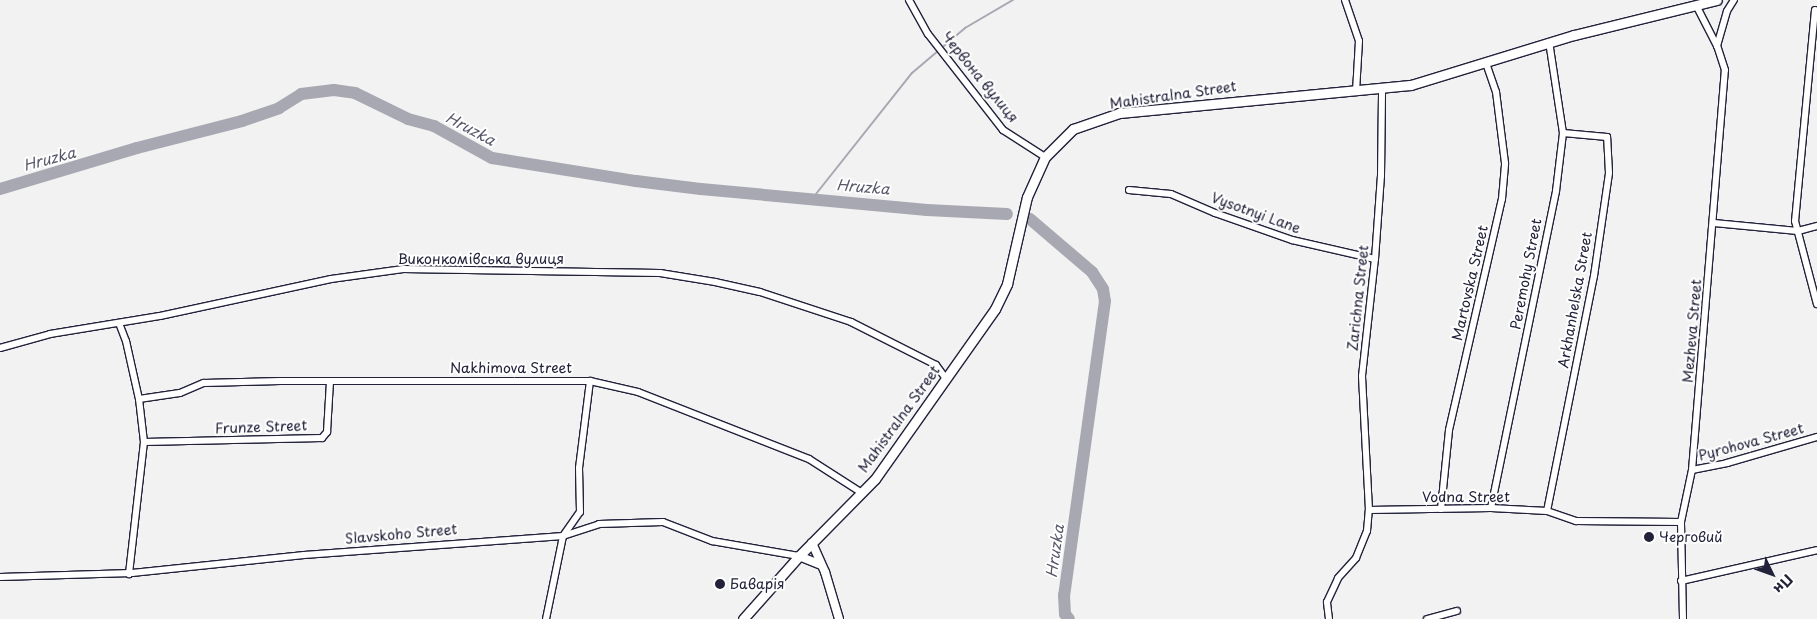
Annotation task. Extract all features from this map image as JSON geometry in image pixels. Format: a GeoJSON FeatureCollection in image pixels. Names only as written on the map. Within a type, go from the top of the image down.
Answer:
{"type":"FeatureCollection","features":[{"type":"Feature","properties":{"kind":"main road","name":"Mahistralna Street"},"geometry":{"type":"LineString","coordinates":[[744,618],[799,556],[862,493],[885,466],[995,309],[1007,284],[1027,197],[1045,157],[1073,129],[1119,114],[1255,98],[1382,89],[1411,85],[1549,42],[1690,4],[1717,0]]}},
{"type":"Feature","properties":{"kind":"street","name":"Червона вулиця"},"geometry":{"type":"LineString","coordinates":[[909,0],[928,34],[1003,130],[1045,157]]}},
{"type":"Feature","properties":{"kind":"street"},"geometry":{"type":"LineString","coordinates":[[1345,0],[1359,40],[1356,91]]}},
{"type":"Feature","properties":{"kind":"street"},"geometry":{"type":"LineString","coordinates":[[1718,46],[1727,11],[1734,0]]}},
{"type":"Feature","properties":{"kind":"street","name":"Mezheva Street"},"geometry":{"type":"LineString","coordinates":[[1683,619],[1681,522],[1692,470],[1714,224],[1725,70],[1718,46],[1690,4]]}},
{"type":"Feature","properties":{"kind":"street"},"geometry":{"type":"LineString","coordinates":[[1815,10],[1795,221],[1817,304]]}},
{"type":"Feature","properties":{"kind":"street","name":"Peremohy Street"},"geometry":{"type":"LineString","coordinates":[[1491,508],[1556,191],[1563,133],[1549,42]]}},
{"type":"Feature","properties":{"kind":"street","name":"Martovska Street"},"geometry":{"type":"LineString","coordinates":[[1441,509],[1449,430],[1502,199],[1504,154],[1496,92],[1486,63]]}},
{"type":"Feature","properties":{"kind":"street","name":"Zarichna Street"},"geometry":{"type":"LineString","coordinates":[[1369,510],[1362,376],[1375,259],[1381,176],[1382,89]]}},
{"type":"Feature","properties":{"kind":"street","name":"Arkhanhelska Street"},"geometry":{"type":"LineString","coordinates":[[1547,511],[1594,276],[1609,173],[1607,137],[1563,133]]}},
{"type":"Feature","properties":{"kind":"street","name":"Vysotnyi Lane"},"geometry":{"type":"LineString","coordinates":[[1129,190],[1171,194],[1216,213],[1292,240],[1375,259]]}},
{"type":"Feature","properties":{"kind":"street"},"geometry":{"type":"LineString","coordinates":[[1714,224],[1798,231],[1817,226]]}},
{"type":"Feature","properties":{"kind":"street","name":"Виконкомівська вулиця"},"geometry":{"type":"LineString","coordinates":[[0,348],[50,334],[119,323],[331,279],[403,269],[660,273],[760,292],[851,322],[936,365],[946,379]]}},
{"type":"Feature","properties":{"kind":"street"},"geometry":{"type":"LineString","coordinates":[[119,323],[126,341],[139,400],[144,442],[129,574]]}},
{"type":"Feature","properties":{"kind":"street"},"geometry":{"type":"LineString","coordinates":[[546,619],[563,536],[580,512],[579,468],[590,381]]}},
{"type":"Feature","properties":{"kind":"street","name":"Nakhimova Street"},"geometry":{"type":"LineString","coordinates":[[139,400],[180,393],[204,383],[590,381],[638,392],[808,459],[862,493]]}},
{"type":"Feature","properties":{"kind":"street","name":"Frunze Street"},"geometry":{"type":"LineString","coordinates":[[144,442],[322,438],[326,432],[330,382]]}},
{"type":"Feature","properties":{"kind":"street","name":"Pyrohova Street"},"geometry":{"type":"LineString","coordinates":[[1692,470],[1728,463],[1817,437]]}},
{"type":"Feature","properties":{"kind":"street","name":"Vodna Street"},"geometry":{"type":"LineString","coordinates":[[1369,510],[1491,508],[1547,511],[1576,521],[1681,522]]}},
{"type":"Feature","properties":{"kind":"street"},"geometry":{"type":"LineString","coordinates":[[1329,619],[1326,602],[1338,578],[1356,558],[1367,531],[1369,510]]}},
{"type":"Feature","properties":{"kind":"street","name":"Slavskoho Street"},"geometry":{"type":"LineString","coordinates":[[0,577],[129,574],[304,555],[563,536],[599,524],[663,522],[712,541],[799,556]]}},
{"type":"Feature","properties":{"kind":"street"},"geometry":{"type":"LineString","coordinates":[[812,543],[819,564],[825,572],[839,619]]}},
{"type":"Feature","properties":{"kind":"street"},"geometry":{"type":"LineString","coordinates":[[1682,581],[1817,550]]}},
{"type":"Feature","properties":{"kind":"street"},"geometry":{"type":"LineString","coordinates":[[799,556],[819,564]]}},
{"type":"Feature","properties":{"kind":"street"},"geometry":{"type":"LineString","coordinates":[[1428,619],[1456,611]]}},
{"type":"Feature","properties":{"kind":"waterway"},"geometry":{"type":"LineString","coordinates":[[812,199],[912,73],[965,28],[1013,0]]}},
{"type":"Feature","properties":{"kind":"waterway","name":"Hruzka"},"geometry":{"type":"LineString","coordinates":[[0,189],[137,148],[242,121],[279,108],[301,94],[334,90],[355,93],[408,119],[434,126],[492,158],[636,181],[701,189],[927,210],[1007,214]]}},
{"type":"Feature","properties":{"kind":"waterway","name":"Hruzka"},"geometry":{"type":"LineString","coordinates":[[1030,219],[1092,272],[1103,289],[1105,301],[1064,595],[1065,614],[1069,619]]}},
{"type":"Feature","properties":{"kind":"place","name":"Черговий"},"geometry":{"type":"Point","coordinates":[1649,537]}},
{"type":"Feature","properties":{"kind":"place","name":"Баварія"},"geometry":{"type":"Point","coordinates":[720,584]}}]}
